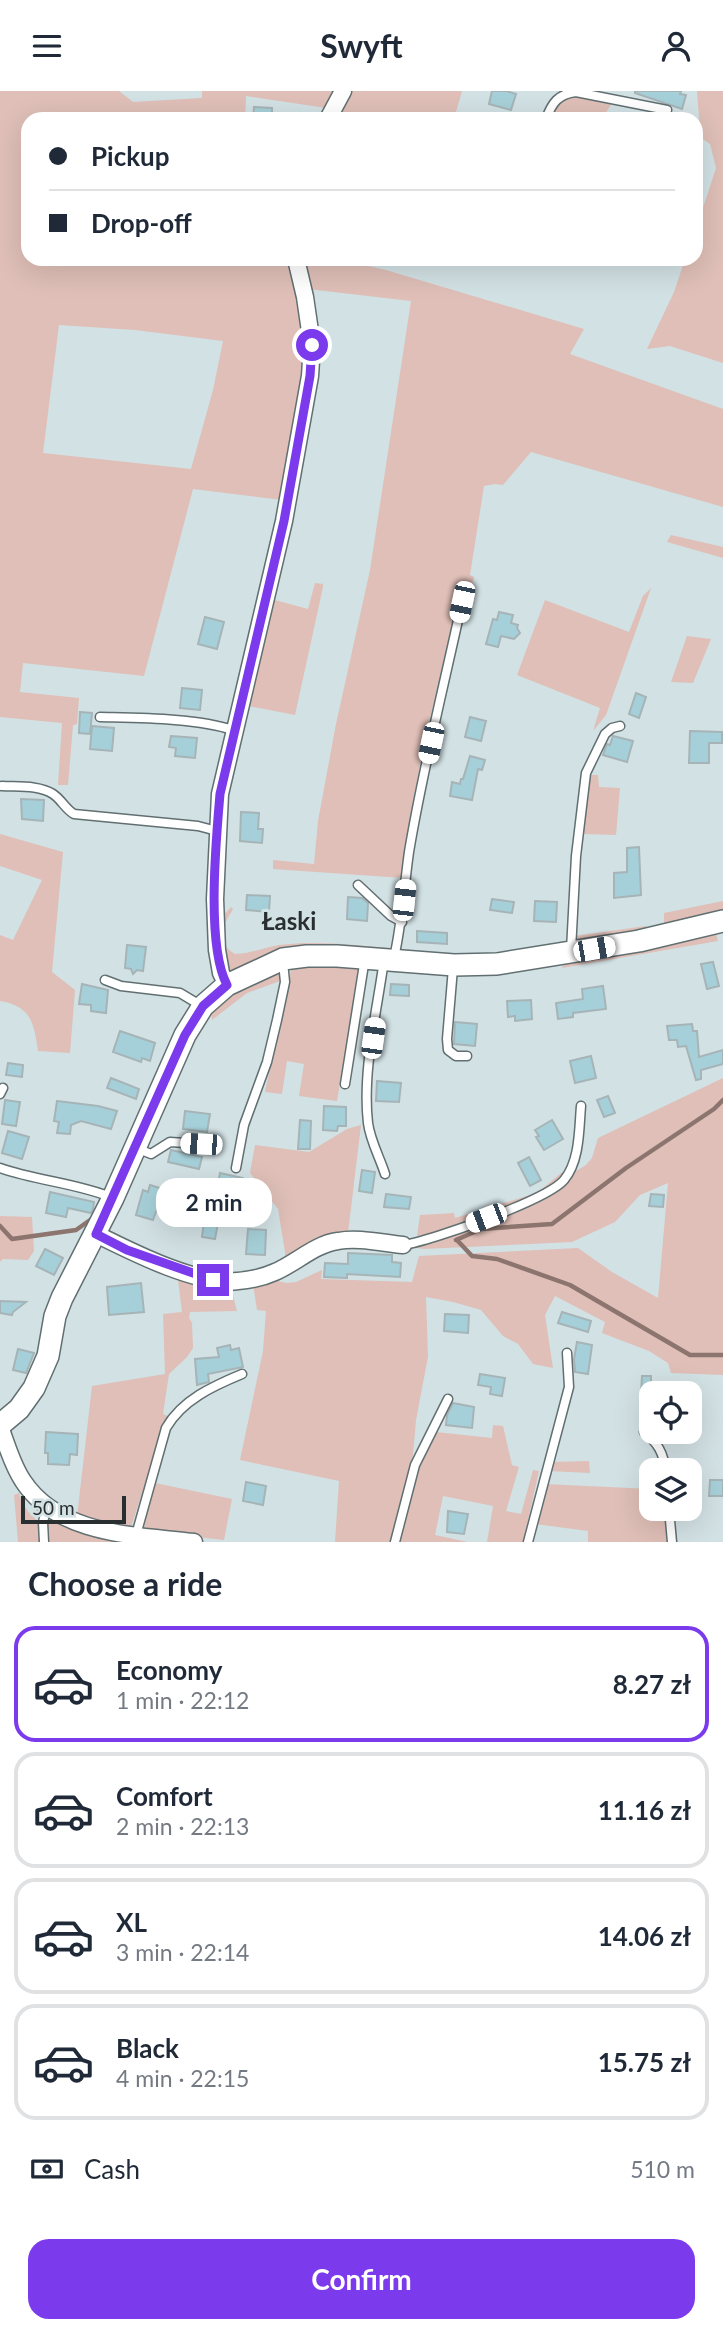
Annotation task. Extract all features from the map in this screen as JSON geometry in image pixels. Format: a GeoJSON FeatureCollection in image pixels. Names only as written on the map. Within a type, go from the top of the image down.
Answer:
{"type":"FeatureCollection","features":[{"type":"Feature","properties":{"kind":"street"},"geometry":{"type":"LineString","coordinates":[[332,112],[343,91]]}},
{"type":"Feature","properties":{"kind":"street"},"geometry":{"type":"LineString","coordinates":[[227,985],[220,973],[215,899],[220,794],[284,521],[310,376],[312,345],[298,266]]}},
{"type":"Feature","properties":{"kind":"street"},"geometry":{"type":"LineString","coordinates":[[194,1542],[110,1532],[77,1523],[47,1506],[29,1490],[16,1469],[0,1426],[19,1409],[34,1388],[48,1356],[55,1316],[62,1298],[113,1198],[174,1058],[203,1006],[227,985],[283,959],[307,956],[454,965],[497,964],[639,941],[723,921]]}},
{"type":"Feature","properties":{"kind":"street"},"geometry":{"type":"LineString","coordinates":[[96,1234],[127,1250],[185,1272],[225,1282],[276,1272],[317,1248],[338,1241],[403,1245]]}},
{"type":"Feature","properties":{"kind":"lane"},"geometry":{"type":"LineString","coordinates":[[550,112],[556,99],[576,92],[667,110]]}},
{"type":"Feature","properties":{"kind":"lane"},"geometry":{"type":"LineString","coordinates":[[345,1084],[381,960],[402,922],[409,855],[420,794],[462,602]]}},
{"type":"Feature","properties":{"kind":"lane"},"geometry":{"type":"LineString","coordinates":[[100,717],[194,723],[233,730]]}},
{"type":"Feature","properties":{"kind":"lane"},"geometry":{"type":"LineString","coordinates":[[571,953],[576,856],[586,773],[605,734],[620,726]]}},
{"type":"Feature","properties":{"kind":"lane"},"geometry":{"type":"LineString","coordinates":[[2,786],[43,789],[56,796],[75,814],[198,826],[217,831]]}},
{"type":"Feature","properties":{"kind":"lane"},"geometry":{"type":"LineString","coordinates":[[358,885],[391,916],[402,922]]}},
{"type":"Feature","properties":{"kind":"lane"},"geometry":{"type":"LineString","coordinates":[[236,1168],[244,1125],[267,1062],[277,1020],[285,982],[283,959]]}},
{"type":"Feature","properties":{"kind":"lane"},"geometry":{"type":"LineString","coordinates":[[381,960],[367,1103],[368,1126],[386,1174]]}},
{"type":"Feature","properties":{"kind":"lane"},"geometry":{"type":"LineString","coordinates":[[454,965],[448,1050],[456,1056],[467,1056]]}},
{"type":"Feature","properties":{"kind":"lane"},"geometry":{"type":"LineString","coordinates":[[106,980],[121,986],[180,993],[203,1006]]}},
{"type":"Feature","properties":{"kind":"lane"},"geometry":{"type":"LineString","coordinates":[[403,1245],[421,1242],[544,1195],[564,1180],[574,1161],[581,1106]]}},
{"type":"Feature","properties":{"kind":"lane"},"geometry":{"type":"LineString","coordinates":[[136,1148],[151,1153],[170,1142],[201,1144]]}},
{"type":"Feature","properties":{"kind":"lane"},"geometry":{"type":"LineString","coordinates":[[0,1168],[99,1192],[113,1198]]}},
{"type":"Feature","properties":{"kind":"lane"},"geometry":{"type":"LineString","coordinates":[[528,1542],[569,1387],[568,1353]]}},
{"type":"Feature","properties":{"kind":"lane"},"geometry":{"type":"LineString","coordinates":[[136,1535],[166,1428],[174,1414],[190,1400],[242,1374]]}},
{"type":"Feature","properties":{"kind":"lane"},"geometry":{"type":"LineString","coordinates":[[395,1542],[415,1465],[448,1399]]}},
{"type":"Feature","properties":{"kind":"lane"},"geometry":{"type":"LineString","coordinates":[[44,1542],[43,1522],[47,1506]]}},
{"type":"Feature","properties":{"kind":"lane"},"geometry":{"type":"LineString","coordinates":[[670,1521],[671,1542]]}},
{"type":"Feature","properties":{"kind":"shaded area"},"geometry":{"type":"Polygon","coordinates":[[[0,91],[119,91],[133,102],[202,98],[202,91],[336,91],[326,108],[246,96],[245,112],[21,112],[21,266],[293,266],[307,348],[291,430],[294,432],[282,500],[193,489],[144,676],[23,663],[20,692],[79,698],[77,724],[73,725],[68,785],[58,785],[62,723],[0,717],[0,91]],[[59,325],[43,453],[191,469],[213,390],[223,341],[135,330],[59,325]]]}},
{"type":"Feature","properties":{"kind":"shaded area"},"geometry":{"type":"Polygon","coordinates":[[[347,91],[462,91],[456,112],[336,112],[347,91]]]}},
{"type":"Feature","properties":{"kind":"shaded area"},"geometry":{"type":"Polygon","coordinates":[[[697,91],[723,91],[723,363],[670,346],[647,349],[674,292],[683,266],[703,266],[703,208],[716,168],[710,144],[703,139],[703,112],[699,112],[697,91]]]}},
{"type":"Feature","properties":{"kind":"shaded area"},"geometry":{"type":"Polygon","coordinates":[[[575,96],[612,103],[606,112],[553,112],[564,99],[575,96]]]}},
{"type":"Feature","properties":{"kind":"shaded area"},"geometry":{"type":"Polygon","coordinates":[[[303,266],[368,266],[386,270],[584,329],[570,354],[723,409],[723,507],[531,452],[503,485],[484,486],[470,575],[474,577],[461,630],[459,600],[434,703],[412,807],[403,878],[273,869],[273,860],[314,864],[318,821],[336,724],[370,570],[411,301],[308,289],[303,266]]]}},
{"type":"Feature","properties":{"kind":"shaded area"},"geometry":{"type":"Polygon","coordinates":[[[671,535],[723,547],[723,558],[667,542],[671,535]]]}},
{"type":"Feature","properties":{"kind":"shaded area"},"geometry":{"type":"Polygon","coordinates":[[[315,583],[323,584],[323,587],[295,715],[243,705],[271,599],[308,609],[315,583]]]}},
{"type":"Feature","properties":{"kind":"shaded area"},"geometry":{"type":"Polygon","coordinates":[[[651,588],[606,715],[593,731],[600,708],[517,675],[545,600],[629,632],[643,596],[651,588]]]}},
{"type":"Feature","properties":{"kind":"shaded area"},"geometry":{"type":"Polygon","coordinates":[[[687,636],[711,639],[693,683],[671,682],[687,636]]]}},
{"type":"Feature","properties":{"kind":"shaded area"},"geometry":{"type":"Polygon","coordinates":[[[589,775],[598,775],[599,787],[620,788],[616,835],[583,834],[589,775]]]}},
{"type":"Feature","properties":{"kind":"shaded area"},"geometry":{"type":"Polygon","coordinates":[[[0,834],[63,852],[52,972],[75,990],[70,1053],[38,1051],[29,1017],[18,1007],[0,1001],[0,935],[13,940],[42,880],[0,866],[0,834]]]}},
{"type":"Feature","properties":{"kind":"shaded area"},"geometry":{"type":"Polygon","coordinates":[[[723,901],[723,913],[664,927],[664,913],[723,901]]]}},
{"type":"Feature","properties":{"kind":"shaded area"},"geometry":{"type":"Polygon","coordinates":[[[231,907],[233,909],[222,932],[222,938],[228,949],[235,954],[279,945],[307,943],[391,948],[391,951],[289,952],[253,962],[235,971],[230,970],[225,967],[222,959],[219,924],[231,907]]]}},
{"type":"Feature","properties":{"kind":"shaded area"},"geometry":{"type":"Polygon","coordinates":[[[646,926],[646,932],[574,944],[574,936],[646,926]]]}},
{"type":"Feature","properties":{"kind":"shaded area"},"geometry":{"type":"Polygon","coordinates":[[[716,933],[718,941],[562,968],[565,962],[716,933]]]}},
{"type":"Feature","properties":{"kind":"shaded area"},"geometry":{"type":"Polygon","coordinates":[[[292,965],[357,966],[359,970],[337,1101],[299,1096],[304,1064],[287,1061],[282,1094],[265,1092],[292,965]]]}},
{"type":"Feature","properties":{"kind":"shaded area"},"geometry":{"type":"Polygon","coordinates":[[[280,971],[280,981],[247,993],[212,1020],[211,1008],[227,993],[280,971]]]}},
{"type":"Feature","properties":{"kind":"shaded area"},"geometry":{"type":"Polygon","coordinates":[[[723,1078],[723,1375],[671,1373],[668,1363],[649,1351],[602,1333],[605,1322],[555,1296],[545,1315],[553,1368],[533,1364],[518,1344],[503,1336],[481,1310],[426,1297],[428,1357],[416,1420],[413,1455],[390,1542],[335,1542],[339,1481],[240,1460],[263,1351],[266,1311],[257,1310],[253,1284],[272,1280],[296,1282],[322,1270],[321,1279],[412,1282],[419,1256],[578,1248],[612,1272],[658,1298],[668,1183],[640,1195],[615,1222],[572,1242],[423,1249],[413,1247],[437,1234],[417,1236],[420,1215],[454,1213],[455,1218],[537,1193],[561,1173],[576,1171],[586,1165],[592,1158],[598,1138],[723,1078]]]}},
{"type":"Feature","properties":{"kind":"shaded area"},"geometry":{"type":"Polygon","coordinates":[[[361,1125],[348,1233],[285,1262],[278,1209],[250,1173],[255,1145],[309,1152],[347,1129],[361,1125]]]}},
{"type":"Feature","properties":{"kind":"shaded area"},"geometry":{"type":"Polygon","coordinates":[[[0,1216],[32,1217],[34,1251],[28,1260],[3,1259],[0,1262],[0,1216]]]}},
{"type":"Feature","properties":{"kind":"shaded area"},"geometry":{"type":"Polygon","coordinates":[[[177,1272],[230,1285],[237,1311],[190,1312],[193,1348],[169,1374],[163,1414],[167,1416],[131,1527],[125,1530],[77,1517],[92,1386],[165,1374],[163,1314],[182,1312],[177,1272]]]}},
{"type":"Feature","properties":{"kind":"shaded area"},"geometry":{"type":"Polygon","coordinates":[[[493,1425],[503,1426],[512,1465],[519,1467],[506,1511],[521,1514],[533,1470],[539,1471],[523,1542],[487,1542],[493,1506],[443,1496],[435,1535],[468,1542],[398,1542],[420,1459],[436,1432],[492,1438],[493,1425]]]}},
{"type":"Feature","properties":{"kind":"shaded area"},"geometry":{"type":"Polygon","coordinates":[[[589,1461],[590,1473],[548,1471],[550,1462],[589,1461]]]}},
{"type":"Feature","properties":{"kind":"shaded area"},"geometry":{"type":"Polygon","coordinates":[[[155,1483],[232,1499],[224,1540],[143,1531],[155,1483]]]}},
{"type":"Feature","properties":{"kind":"shaded area"},"geometry":{"type":"Polygon","coordinates":[[[544,1484],[639,1488],[639,1521],[666,1521],[667,1542],[588,1542],[588,1531],[535,1524],[544,1484]]]}},
{"type":"Feature","properties":{"kind":"shaded area"},"geometry":{"type":"Polygon","coordinates":[[[19,1493],[29,1512],[45,1525],[50,1518],[161,1542],[18,1542],[14,1495],[19,1493]]]}},
{"type":"Feature","properties":{"kind":"building"},"geometry":{"type":"Polygon","coordinates":[[[492,91],[516,94],[511,110],[489,104],[492,91]]]}},
{"type":"Feature","properties":{"kind":"building"},"geometry":{"type":"Polygon","coordinates":[[[635,91],[681,91],[680,94],[686,95],[682,109],[635,91]]]}},
{"type":"Feature","properties":{"kind":"building"},"geometry":{"type":"Polygon","coordinates":[[[254,107],[272,108],[272,112],[254,112],[254,107]]]}},
{"type":"Feature","properties":{"kind":"building"},"geometry":{"type":"Polygon","coordinates":[[[499,612],[513,615],[511,623],[518,625],[520,633],[514,639],[501,636],[498,647],[486,644],[493,619],[497,620],[499,612]]]}},
{"type":"Feature","properties":{"kind":"building"},"geometry":{"type":"Polygon","coordinates":[[[205,617],[224,622],[217,649],[198,644],[205,617]]]}},
{"type":"Feature","properties":{"kind":"building"},"geometry":{"type":"Polygon","coordinates":[[[182,688],[202,690],[200,710],[180,708],[182,688]]]}},
{"type":"Feature","properties":{"kind":"building"},"geometry":{"type":"Polygon","coordinates":[[[636,693],[646,697],[639,718],[629,714],[636,693]]]}},
{"type":"Feature","properties":{"kind":"building"},"geometry":{"type":"Polygon","coordinates":[[[80,712],[92,713],[90,734],[79,733],[80,712]]]}},
{"type":"Feature","properties":{"kind":"building"},"geometry":{"type":"Polygon","coordinates":[[[470,717],[486,721],[481,741],[465,737],[470,717]]]}},
{"type":"Feature","properties":{"kind":"building"},"geometry":{"type":"Polygon","coordinates":[[[92,726],[114,728],[112,751],[90,749],[92,726]]]}},
{"type":"Feature","properties":{"kind":"building"},"geometry":{"type":"Polygon","coordinates":[[[690,731],[722,732],[722,743],[709,743],[709,763],[689,763],[690,731]]]}},
{"type":"Feature","properties":{"kind":"building"},"geometry":{"type":"Polygon","coordinates":[[[171,736],[197,738],[195,758],[175,756],[176,748],[169,747],[171,736]]]}},
{"type":"Feature","properties":{"kind":"building"},"geometry":{"type":"Polygon","coordinates":[[[613,736],[633,741],[627,762],[603,755],[613,736]]]}},
{"type":"Feature","properties":{"kind":"building"},"geometry":{"type":"Polygon","coordinates":[[[470,756],[485,760],[482,770],[478,769],[472,800],[450,796],[452,782],[460,784],[470,756]]]}},
{"type":"Feature","properties":{"kind":"building"},"geometry":{"type":"Polygon","coordinates":[[[21,799],[44,800],[43,821],[22,819],[21,799]]]}},
{"type":"Feature","properties":{"kind":"building"},"geometry":{"type":"Polygon","coordinates":[[[241,812],[259,813],[258,829],[263,829],[262,843],[240,841],[241,812]]]}},
{"type":"Feature","properties":{"kind":"building"},"geometry":{"type":"Polygon","coordinates":[[[639,847],[641,895],[614,898],[614,873],[627,872],[627,848],[639,847]]]}},
{"type":"Feature","properties":{"kind":"building"},"geometry":{"type":"Polygon","coordinates":[[[247,895],[270,896],[269,912],[246,910],[247,895]]]}},
{"type":"Feature","properties":{"kind":"building"},"geometry":{"type":"Polygon","coordinates":[[[348,897],[362,898],[368,903],[367,921],[347,919],[348,897]]]}},
{"type":"Feature","properties":{"kind":"building"},"geometry":{"type":"Polygon","coordinates":[[[492,899],[514,902],[512,913],[490,910],[492,899]]]}},
{"type":"Feature","properties":{"kind":"building"},"geometry":{"type":"Polygon","coordinates":[[[535,901],[557,902],[556,922],[534,921],[535,901]]]}},
{"type":"Feature","properties":{"kind":"building"},"geometry":{"type":"Polygon","coordinates":[[[417,931],[447,933],[447,944],[417,942],[417,931]]]}},
{"type":"Feature","properties":{"kind":"building"},"geometry":{"type":"Polygon","coordinates":[[[127,945],[146,947],[143,971],[137,970],[133,974],[131,969],[125,968],[127,945]]]}},
{"type":"Feature","properties":{"kind":"building"},"geometry":{"type":"Polygon","coordinates":[[[713,962],[719,986],[707,989],[701,964],[713,962]]]}},
{"type":"Feature","properties":{"kind":"building"},"geometry":{"type":"Polygon","coordinates":[[[82,984],[108,990],[106,1013],[91,1011],[91,1005],[79,1004],[82,984]]]}},
{"type":"Feature","properties":{"kind":"building"},"geometry":{"type":"Polygon","coordinates":[[[391,984],[409,985],[409,996],[390,995],[391,984]]]}},
{"type":"Feature","properties":{"kind":"building"},"geometry":{"type":"Polygon","coordinates":[[[603,986],[606,1009],[573,1013],[573,1017],[558,1019],[556,1003],[583,999],[582,989],[603,986]]]}},
{"type":"Feature","properties":{"kind":"building"},"geometry":{"type":"Polygon","coordinates":[[[531,1000],[532,1019],[515,1021],[515,1016],[508,1017],[507,1001],[531,1000]]]}},
{"type":"Feature","properties":{"kind":"building"},"geometry":{"type":"Polygon","coordinates":[[[455,1022],[477,1024],[475,1046],[454,1044],[455,1022]]]}},
{"type":"Feature","properties":{"kind":"building"},"geometry":{"type":"Polygon","coordinates":[[[692,1024],[693,1031],[697,1031],[699,1057],[723,1050],[723,1064],[701,1070],[701,1079],[696,1080],[686,1046],[678,1047],[677,1040],[669,1040],[667,1026],[692,1024]]]}},
{"type":"Feature","properties":{"kind":"building"},"geometry":{"type":"Polygon","coordinates":[[[120,1031],[155,1043],[150,1061],[142,1058],[141,1062],[113,1052],[120,1031]]]}},
{"type":"Feature","properties":{"kind":"building"},"geometry":{"type":"Polygon","coordinates":[[[591,1056],[596,1078],[575,1083],[570,1061],[591,1056]]]}},
{"type":"Feature","properties":{"kind":"building"},"geometry":{"type":"Polygon","coordinates":[[[8,1063],[23,1065],[22,1077],[6,1075],[8,1063]]]}},
{"type":"Feature","properties":{"kind":"building"},"geometry":{"type":"Polygon","coordinates":[[[111,1078],[139,1089],[136,1099],[107,1088],[111,1078]]]}},
{"type":"Feature","properties":{"kind":"building"},"geometry":{"type":"Polygon","coordinates":[[[377,1081],[401,1083],[399,1102],[376,1101],[377,1081]]]}},
{"type":"Feature","properties":{"kind":"building"},"geometry":{"type":"Polygon","coordinates":[[[608,1096],[615,1113],[604,1117],[597,1100],[608,1096]]]}},
{"type":"Feature","properties":{"kind":"building"},"geometry":{"type":"Polygon","coordinates":[[[5,1100],[20,1102],[16,1126],[2,1124],[5,1100]]]}},
{"type":"Feature","properties":{"kind":"building"},"geometry":{"type":"Polygon","coordinates":[[[57,1101],[117,1111],[111,1129],[81,1121],[71,1125],[70,1134],[57,1133],[59,1122],[54,1121],[57,1101]]]}},
{"type":"Feature","properties":{"kind":"building"},"geometry":{"type":"Polygon","coordinates":[[[324,1106],[346,1107],[346,1126],[338,1126],[337,1131],[323,1130],[324,1106]]]}},
{"type":"Feature","properties":{"kind":"building"},"geometry":{"type":"Polygon","coordinates":[[[185,1111],[210,1114],[207,1132],[183,1129],[185,1111]]]}},
{"type":"Feature","properties":{"kind":"building"},"geometry":{"type":"Polygon","coordinates":[[[300,1120],[311,1121],[310,1149],[298,1149],[300,1120]]]}},
{"type":"Feature","properties":{"kind":"building"},"geometry":{"type":"Polygon","coordinates":[[[552,1120],[563,1139],[544,1150],[535,1130],[552,1120]]]}},
{"type":"Feature","properties":{"kind":"building"},"geometry":{"type":"Polygon","coordinates":[[[8,1131],[29,1137],[22,1159],[2,1153],[8,1131]]]}},
{"type":"Feature","properties":{"kind":"building"},"geometry":{"type":"Polygon","coordinates":[[[171,1150],[202,1157],[199,1169],[168,1162],[171,1150]]]}},
{"type":"Feature","properties":{"kind":"building"},"geometry":{"type":"Polygon","coordinates":[[[529,1157],[541,1180],[530,1186],[518,1163],[529,1157]]]}},
{"type":"Feature","properties":{"kind":"building"},"geometry":{"type":"Polygon","coordinates":[[[362,1170],[375,1172],[372,1193],[359,1191],[362,1170]]]}},
{"type":"Feature","properties":{"kind":"building"},"geometry":{"type":"Polygon","coordinates":[[[220,1173],[243,1178],[240,1199],[216,1194],[220,1173]]]}},
{"type":"Feature","properties":{"kind":"building"},"geometry":{"type":"Polygon","coordinates":[[[150,1185],[166,1190],[160,1210],[157,1209],[153,1220],[136,1215],[143,1190],[148,1192],[150,1185]]]}},
{"type":"Feature","properties":{"kind":"building"},"geometry":{"type":"Polygon","coordinates":[[[50,1192],[94,1202],[93,1209],[91,1213],[68,1208],[66,1217],[46,1213],[50,1192]]]}},
{"type":"Feature","properties":{"kind":"building"},"geometry":{"type":"Polygon","coordinates":[[[386,1194],[411,1197],[409,1209],[384,1207],[386,1194]]]}},
{"type":"Feature","properties":{"kind":"building"},"geometry":{"type":"Polygon","coordinates":[[[651,1194],[664,1195],[663,1207],[649,1206],[651,1194]]]}},
{"type":"Feature","properties":{"kind":"building"},"geometry":{"type":"Polygon","coordinates":[[[204,1221],[218,1223],[215,1239],[202,1237],[204,1221]]]}},
{"type":"Feature","properties":{"kind":"building"},"geometry":{"type":"Polygon","coordinates":[[[248,1229],[266,1230],[265,1255],[246,1254],[248,1229]]]}},
{"type":"Feature","properties":{"kind":"building"},"geometry":{"type":"Polygon","coordinates":[[[45,1249],[63,1258],[54,1275],[36,1266],[45,1249]]]}},
{"type":"Feature","properties":{"kind":"building"},"geometry":{"type":"Polygon","coordinates":[[[348,1253],[392,1255],[392,1262],[401,1263],[400,1277],[347,1274],[347,1278],[324,1277],[325,1263],[348,1264],[348,1253]]]}},
{"type":"Feature","properties":{"kind":"building"},"geometry":{"type":"Polygon","coordinates":[[[141,1283],[144,1312],[109,1315],[107,1287],[141,1283]]]}},
{"type":"Feature","properties":{"kind":"building"},"geometry":{"type":"Polygon","coordinates":[[[0,1301],[26,1302],[12,1315],[0,1313],[0,1301]]]}},
{"type":"Feature","properties":{"kind":"building"},"geometry":{"type":"Polygon","coordinates":[[[562,1312],[591,1321],[588,1332],[558,1323],[562,1312]]]}},
{"type":"Feature","properties":{"kind":"building"},"geometry":{"type":"Polygon","coordinates":[[[445,1314],[469,1315],[468,1333],[444,1331],[445,1314]]]}},
{"type":"Feature","properties":{"kind":"building"},"geometry":{"type":"Polygon","coordinates":[[[577,1342],[592,1345],[588,1374],[575,1372],[577,1342]]]}},
{"type":"Feature","properties":{"kind":"building"},"geometry":{"type":"Polygon","coordinates":[[[230,1345],[231,1350],[239,1348],[243,1367],[208,1374],[209,1382],[197,1385],[195,1359],[219,1357],[217,1348],[230,1345]]]}},
{"type":"Feature","properties":{"kind":"building"},"geometry":{"type":"Polygon","coordinates":[[[18,1349],[34,1353],[26,1373],[13,1370],[18,1349]]]}},
{"type":"Feature","properties":{"kind":"building"},"geometry":{"type":"Polygon","coordinates":[[[480,1374],[505,1378],[502,1396],[490,1394],[491,1387],[478,1385],[480,1374]]]}},
{"type":"Feature","properties":{"kind":"building"},"geometry":{"type":"Polygon","coordinates":[[[642,1376],[651,1376],[651,1381],[642,1381],[642,1376]]]}},
{"type":"Feature","properties":{"kind":"building"},"geometry":{"type":"Polygon","coordinates":[[[453,1403],[474,1407],[472,1428],[446,1425],[453,1403]]]}},
{"type":"Feature","properties":{"kind":"building"},"geometry":{"type":"Polygon","coordinates":[[[46,1432],[78,1434],[77,1455],[70,1454],[69,1465],[48,1464],[48,1453],[45,1453],[46,1432]]]}},
{"type":"Feature","properties":{"kind":"building"},"geometry":{"type":"Polygon","coordinates":[[[710,1480],[723,1480],[723,1496],[709,1496],[710,1480]]]}},
{"type":"Feature","properties":{"kind":"building"},"geometry":{"type":"Polygon","coordinates":[[[246,1482],[266,1486],[263,1505],[243,1501],[246,1482]]]}},
{"type":"Feature","properties":{"kind":"building"},"geometry":{"type":"Polygon","coordinates":[[[448,1511],[468,1514],[464,1534],[447,1532],[448,1511]]]}},
{"type":"Feature","properties":{"kind":"waterway"},"geometry":{"type":"LineString","coordinates":[[456,1240],[481,1229],[552,1224],[723,1100]]}},
{"type":"Feature","properties":{"kind":"waterway"},"geometry":{"type":"LineString","coordinates":[[0,1226],[12,1239],[76,1230],[93,1218]]}},
{"type":"Feature","properties":{"kind":"waterway"},"geometry":{"type":"LineString","coordinates":[[457,1240],[472,1256],[497,1259],[570,1285],[690,1355],[723,1355]]}},
{"type":"Feature","properties":{"kind":"district","name":"Łaski"},"geometry":{"type":"Point","coordinates":[289,922]}},
{"type":"Feature","properties":{"kind":"route"},"geometry":{"type":"LineString","coordinates":[[213,1280],[127,1250],[96,1234],[185,1035],[203,1006],[227,985],[220,973],[215,899],[220,794],[284,521],[310,376],[312,345]]}}]}
